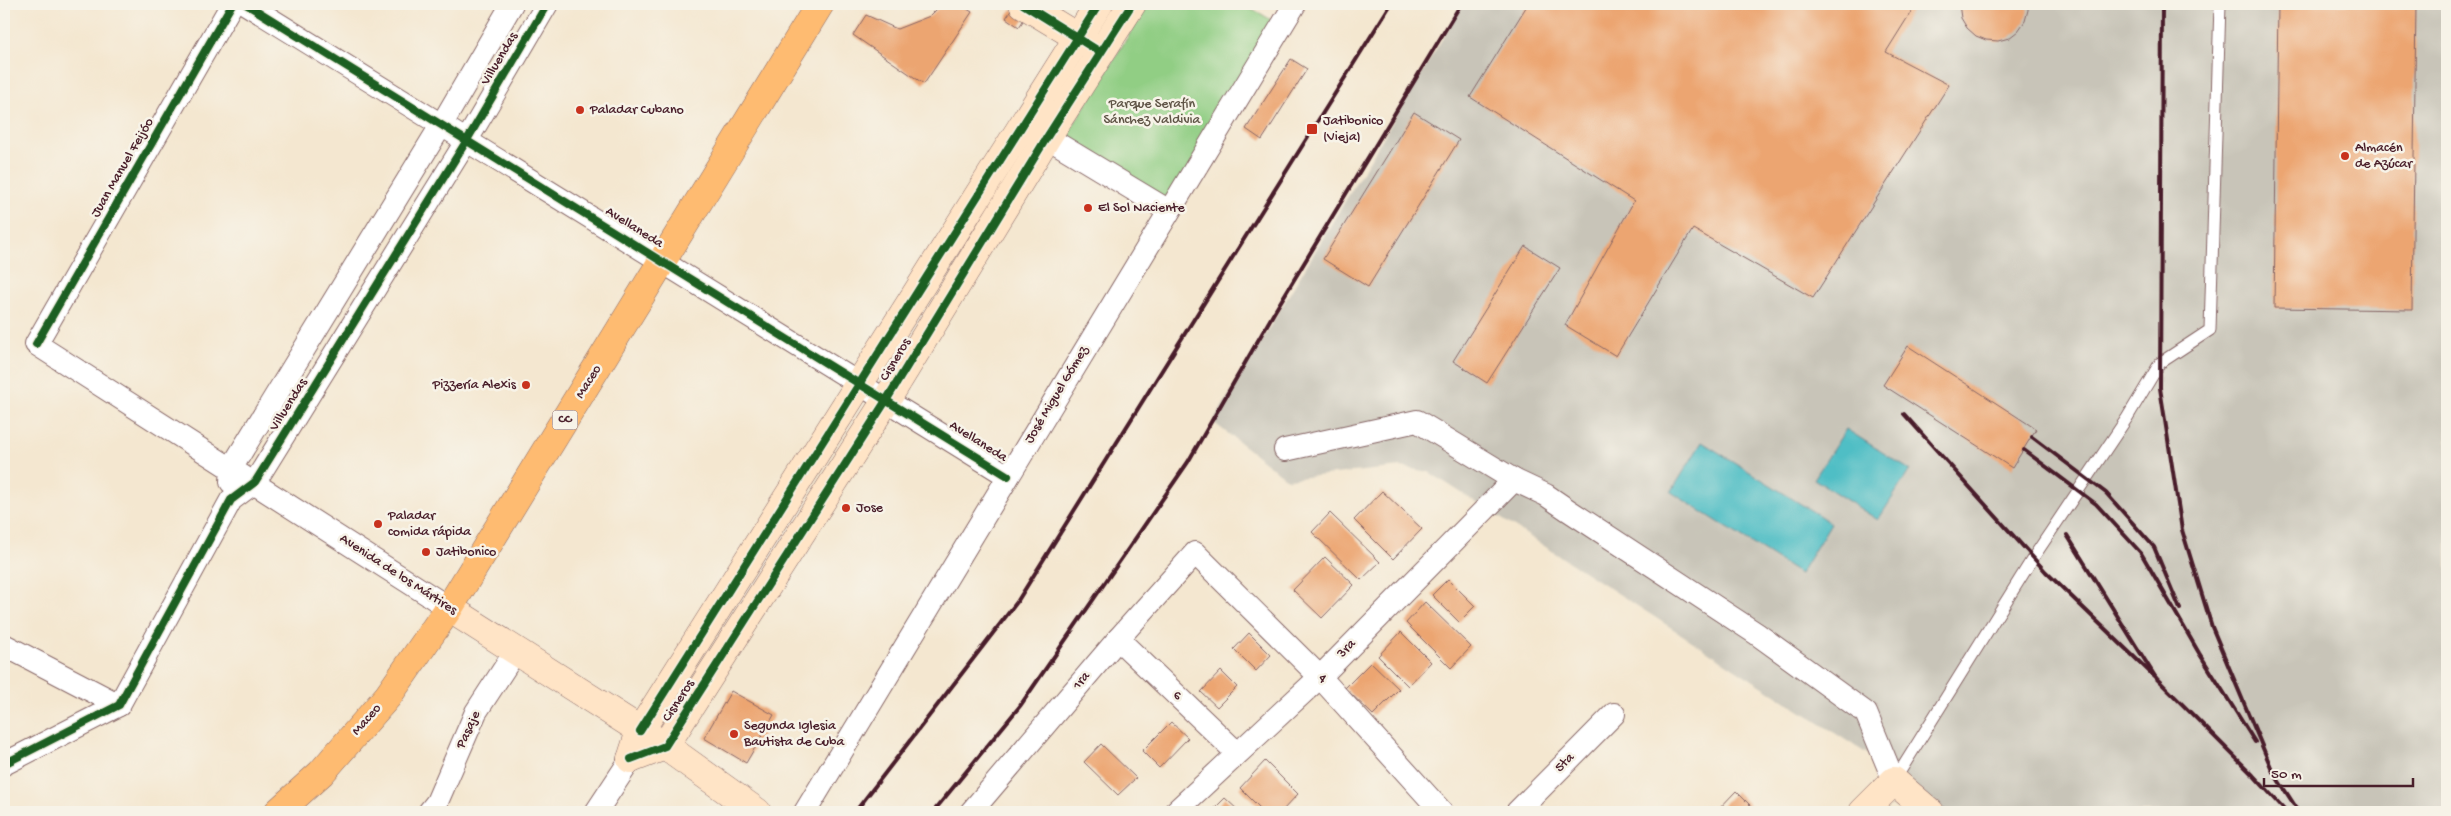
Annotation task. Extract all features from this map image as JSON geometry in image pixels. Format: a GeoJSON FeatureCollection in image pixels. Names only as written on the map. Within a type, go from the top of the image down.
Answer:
{"type":"FeatureCollection","features":[{"type":"Feature","properties":{"kind":"highway","name":"Maceo"},"geometry":{"type":"LineString","coordinates":[[278,812],[321,773],[388,696],[449,608],[820,4]]}},
{"type":"Feature","properties":{"kind":"street","name":"Juan Manuel Feijóo"},"geometry":{"type":"LineString","coordinates":[[36,344],[232,4]]}},
{"type":"Feature","properties":{"kind":"street","name":"Avellaneda"},"geometry":{"type":"LineString","coordinates":[[246,4],[887,399],[1008,476]]}},
{"type":"Feature","properties":{"kind":"street","name":"Villuendas"},"geometry":{"type":"LineString","coordinates":[[231,500],[232,467],[442,124],[512,4]]}},
{"type":"Feature","properties":{"kind":"street","name":"Villuendas"},"geometry":{"type":"LineString","coordinates":[[119,705],[231,500],[256,482],[466,140],[547,4]]}},
{"type":"Feature","properties":{"kind":"street"},"geometry":{"type":"LineString","coordinates":[[1023,4],[1100,52]]}},
{"type":"Feature","properties":{"kind":"street","name":"Cisneros"},"geometry":{"type":"LineString","coordinates":[[596,812],[631,759],[640,731],[1099,4]]}},
{"type":"Feature","properties":{"kind":"street","name":"José Miguel Gómez"},"geometry":{"type":"LineString","coordinates":[[805,812],[1292,5]]}},
{"type":"Feature","properties":{"kind":"street","name":"Cisneros"},"geometry":{"type":"LineString","coordinates":[[665,746],[887,399],[1100,52],[1122,7]]}},
{"type":"Feature","properties":{"kind":"street"},"geometry":{"type":"LineString","coordinates":[[1023,122],[1169,211]]}},
{"type":"Feature","properties":{"kind":"street","name":"Avenida de los Mártires"},"geometry":{"type":"LineString","coordinates":[[36,344],[256,482],[515,652],[665,746],[757,812]]}},
{"type":"Feature","properties":{"kind":"street"},"geometry":{"type":"LineString","coordinates":[[1285,450],[1416,421],[1514,480],[1546,495],[1757,634],[1866,713],[1894,781],[1930,812]]}},
{"type":"Feature","properties":{"kind":"street","name":"3ra"},"geometry":{"type":"LineString","coordinates":[[1176,812],[1320,677],[1514,480]]}},
{"type":"Feature","properties":{"kind":"street","name":"4"},"geometry":{"type":"LineString","coordinates":[[1195,553],[1320,677],[1442,812]]}},
{"type":"Feature","properties":{"kind":"street","name":"1ra"},"geometry":{"type":"LineString","coordinates":[[971,812],[1118,639],[1195,553]]}},
{"type":"Feature","properties":{"kind":"street","name":"6"},"geometry":{"type":"LineString","coordinates":[[1118,639],[1237,753]]}},
{"type":"Feature","properties":{"kind":"street"},"geometry":{"type":"LineString","coordinates":[[4,644],[119,705]]}},
{"type":"Feature","properties":{"kind":"street","name":"Pasaje"},"geometry":{"type":"LineString","coordinates":[[429,812],[437,802],[476,712],[515,652]]}},
{"type":"Feature","properties":{"kind":"street"},"geometry":{"type":"LineString","coordinates":[[4,764],[119,705]]}},
{"type":"Feature","properties":{"kind":"street","name":"5ta"},"geometry":{"type":"LineString","coordinates":[[1517,812],[1614,714]]}},
{"type":"Feature","properties":{"kind":"street"},"geometry":{"type":"LineString","coordinates":[[631,759],[665,746]]}},
{"type":"Feature","properties":{"kind":"street"},"geometry":{"type":"LineString","coordinates":[[1863,812],[1894,781]]}},
{"type":"Feature","properties":{"kind":"lane"},"geometry":{"type":"LineString","coordinates":[[1894,781],[2033,558],[2127,418],[2160,363],[2210,330],[2220,4]]}},
{"type":"Feature","properties":{"kind":"shaded area"},"geometry":{"type":"Polygon","coordinates":[[[1463,4],[2447,4],[2447,812],[1935,812],[1897,773],[1429,472],[1401,467],[1287,479],[1213,422],[1463,4]]]}},
{"type":"Feature","properties":{"kind":"green space","name":"Parque Serafín Sánchez Valdivia"},"geometry":{"type":"Polygon","coordinates":[[[1148,4],[1244,4],[1275,22],[1168,202],[1067,135],[1148,4]]]}},
{"type":"Feature","properties":{"kind":"water"},"geometry":{"type":"Polygon","coordinates":[[[1846,429],[1910,470],[1878,520],[1814,479],[1846,429]]]}},
{"type":"Feature","properties":{"kind":"water"},"geometry":{"type":"Polygon","coordinates":[[[1702,442],[1831,523],[1800,574],[1671,492],[1702,442]]]}},
{"type":"Feature","properties":{"kind":"building"},"geometry":{"type":"Polygon","coordinates":[[[942,4],[959,4],[972,12],[924,84],[853,35],[866,15],[897,29],[930,16],[942,4]]]}},
{"type":"Feature","properties":{"kind":"building"},"geometry":{"type":"Polygon","coordinates":[[[1528,4],[1916,4],[1886,52],[1949,85],[1813,298],[1693,229],[1616,356],[1565,325],[1634,201],[1470,97],[1528,4]]]}},
{"type":"Feature","properties":{"kind":"building"},"geometry":{"type":"Polygon","coordinates":[[[1959,4],[2028,4],[2028,10],[2025,21],[2018,31],[2009,38],[1998,41],[1986,40],[1976,36],[1967,28],[1961,18],[1959,4]]]}},
{"type":"Feature","properties":{"kind":"building","name":"Almacén de Azúcar"},"geometry":{"type":"Polygon","coordinates":[[[2278,4],[2416,4],[2412,310],[2274,308],[2278,4]]]}},
{"type":"Feature","properties":{"kind":"building"},"geometry":{"type":"Polygon","coordinates":[[[1012,9],[1025,18],[1019,27],[1006,18],[1012,9]]]}},
{"type":"Feature","properties":{"kind":"building"},"geometry":{"type":"Polygon","coordinates":[[[1291,59],[1307,69],[1262,140],[1246,129],[1291,59]]]}},
{"type":"Feature","properties":{"kind":"building"},"geometry":{"type":"Polygon","coordinates":[[[1414,112],[1459,140],[1368,287],[1323,259],[1414,112]]]}},
{"type":"Feature","properties":{"kind":"building"},"geometry":{"type":"Polygon","coordinates":[[[1525,246],[1560,268],[1487,383],[1453,361],[1525,246]]]}},
{"type":"Feature","properties":{"kind":"building"},"geometry":{"type":"Polygon","coordinates":[[[1908,346],[2036,429],[2012,468],[1883,385],[1908,346]]]}},
{"type":"Feature","properties":{"kind":"building"},"geometry":{"type":"Polygon","coordinates":[[[1382,491],[1422,529],[1393,559],[1354,520],[1382,491]]]}},
{"type":"Feature","properties":{"kind":"building"},"geometry":{"type":"Polygon","coordinates":[[[1330,513],[1380,562],[1361,580],[1312,532],[1330,513]]]}},
{"type":"Feature","properties":{"kind":"building"},"geometry":{"type":"Polygon","coordinates":[[[1325,557],[1354,585],[1322,618],[1293,590],[1325,557]]]}},
{"type":"Feature","properties":{"kind":"building"},"geometry":{"type":"Polygon","coordinates":[[[1448,579],[1475,606],[1459,622],[1432,595],[1448,579]]]}},
{"type":"Feature","properties":{"kind":"building"},"geometry":{"type":"Polygon","coordinates":[[[1425,602],[1471,647],[1451,668],[1406,623],[1425,602]]]}},
{"type":"Feature","properties":{"kind":"building"},"geometry":{"type":"Polygon","coordinates":[[[1401,632],[1431,662],[1408,686],[1378,656],[1401,632]]]}},
{"type":"Feature","properties":{"kind":"building"},"geometry":{"type":"Polygon","coordinates":[[[1249,633],[1271,655],[1256,671],[1234,649],[1249,633]]]}},
{"type":"Feature","properties":{"kind":"building"},"geometry":{"type":"Polygon","coordinates":[[[1371,662],[1399,689],[1373,715],[1345,688],[1371,662]]]}},
{"type":"Feature","properties":{"kind":"building"},"geometry":{"type":"Polygon","coordinates":[[[1221,671],[1237,687],[1217,707],[1201,692],[1221,671]]]}},
{"type":"Feature","properties":{"kind":"building"},"geometry":{"type":"Polygon","coordinates":[[[731,691],[774,715],[746,763],[704,738],[731,691]]]}},
{"type":"Feature","properties":{"kind":"building"},"geometry":{"type":"Polygon","coordinates":[[[1171,722],[1188,738],[1159,768],[1142,751],[1171,722]]]}},
{"type":"Feature","properties":{"kind":"building"},"geometry":{"type":"Polygon","coordinates":[[[1101,744],[1136,778],[1118,795],[1084,762],[1101,744]]]}},
{"type":"Feature","properties":{"kind":"building"},"geometry":{"type":"Polygon","coordinates":[[[1265,761],[1298,794],[1281,812],[1264,812],[1240,788],[1265,761]]]}},
{"type":"Feature","properties":{"kind":"building"},"geometry":{"type":"Polygon","coordinates":[[[1736,791],[1755,810],[1752,812],[1716,812],[1736,791]]]}},
{"type":"Feature","properties":{"kind":"building"},"geometry":{"type":"Polygon","coordinates":[[[1225,798],[1240,812],[1211,812],[1225,798]]]}},
{"type":"Feature","properties":{"kind":"railway"},"geometry":{"type":"LineString","coordinates":[[855,812],[1017,602],[1391,4]]}},
{"type":"Feature","properties":{"kind":"railway"},"geometry":{"type":"LineString","coordinates":[[933,812],[1020,706],[1188,462],[1275,311],[1461,4]]}},
{"type":"Feature","properties":{"kind":"railway"},"geometry":{"type":"LineString","coordinates":[[2162,4],[2160,388],[2182,530],[2212,627],[2273,772],[2299,812]]}},
{"type":"Feature","properties":{"kind":"railway"},"geometry":{"type":"LineString","coordinates":[[1904,414],[2046,572],[2156,678]]}},
{"type":"Feature","properties":{"kind":"railway"},"geometry":{"type":"LineString","coordinates":[[2032,437],[2106,493],[2154,547],[2180,609]]}},
{"type":"Feature","properties":{"kind":"railway"},"geometry":{"type":"LineString","coordinates":[[2024,450],[2096,504],[2141,553],[2199,653],[2255,742]]}},
{"type":"Feature","properties":{"kind":"railway"},"geometry":{"type":"LineString","coordinates":[[2067,535],[2156,678],[2253,775],[2287,812]]}},
{"type":"Feature","properties":{"kind":"cycle path"},"geometry":{"type":"LineString","coordinates":[[36,344],[232,4]]}},
{"type":"Feature","properties":{"kind":"cycle path"},"geometry":{"type":"LineString","coordinates":[[246,4],[1008,476]]}},
{"type":"Feature","properties":{"kind":"cycle path"},"geometry":{"type":"LineString","coordinates":[[4,764],[119,705],[231,500],[255,482],[467,140],[547,4]]}},
{"type":"Feature","properties":{"kind":"cycle path"},"geometry":{"type":"LineString","coordinates":[[1023,4],[1100,52]]}},
{"type":"Feature","properties":{"kind":"cycle path"},"geometry":{"type":"LineString","coordinates":[[640,731],[1099,4]]}},
{"type":"Feature","properties":{"kind":"cycle path"},"geometry":{"type":"LineString","coordinates":[[631,759],[665,746],[887,399],[1047,137],[1132,4]]}},
{"type":"Feature","properties":{"kind":"place","name":"Paladar Cubano"},"geometry":{"type":"Point","coordinates":[580,110]}},
{"type":"Feature","properties":{"kind":"place","name":"Jatibonico (Vieja)"},"geometry":{"type":"Point","coordinates":[1312,129]}},
{"type":"Feature","properties":{"kind":"place","name":"Almacén de Azúcar"},"geometry":{"type":"Point","coordinates":[2345,156]}},
{"type":"Feature","properties":{"kind":"place","name":"El Sol Naciente"},"geometry":{"type":"Point","coordinates":[1088,208]}},
{"type":"Feature","properties":{"kind":"place","name":"Pizzería Alexis"},"geometry":{"type":"Point","coordinates":[526,385]}},
{"type":"Feature","properties":{"kind":"place","name":"Jose"},"geometry":{"type":"Point","coordinates":[846,508]}},
{"type":"Feature","properties":{"kind":"place","name":"Paladar comida rápida"},"geometry":{"type":"Point","coordinates":[378,524]}},
{"type":"Feature","properties":{"kind":"place","name":"Jatibonico"},"geometry":{"type":"Point","coordinates":[426,552]}},
{"type":"Feature","properties":{"kind":"place","name":"Segunda Iglesia Bautista de Cuba"},"geometry":{"type":"Point","coordinates":[734,734]}}]}
